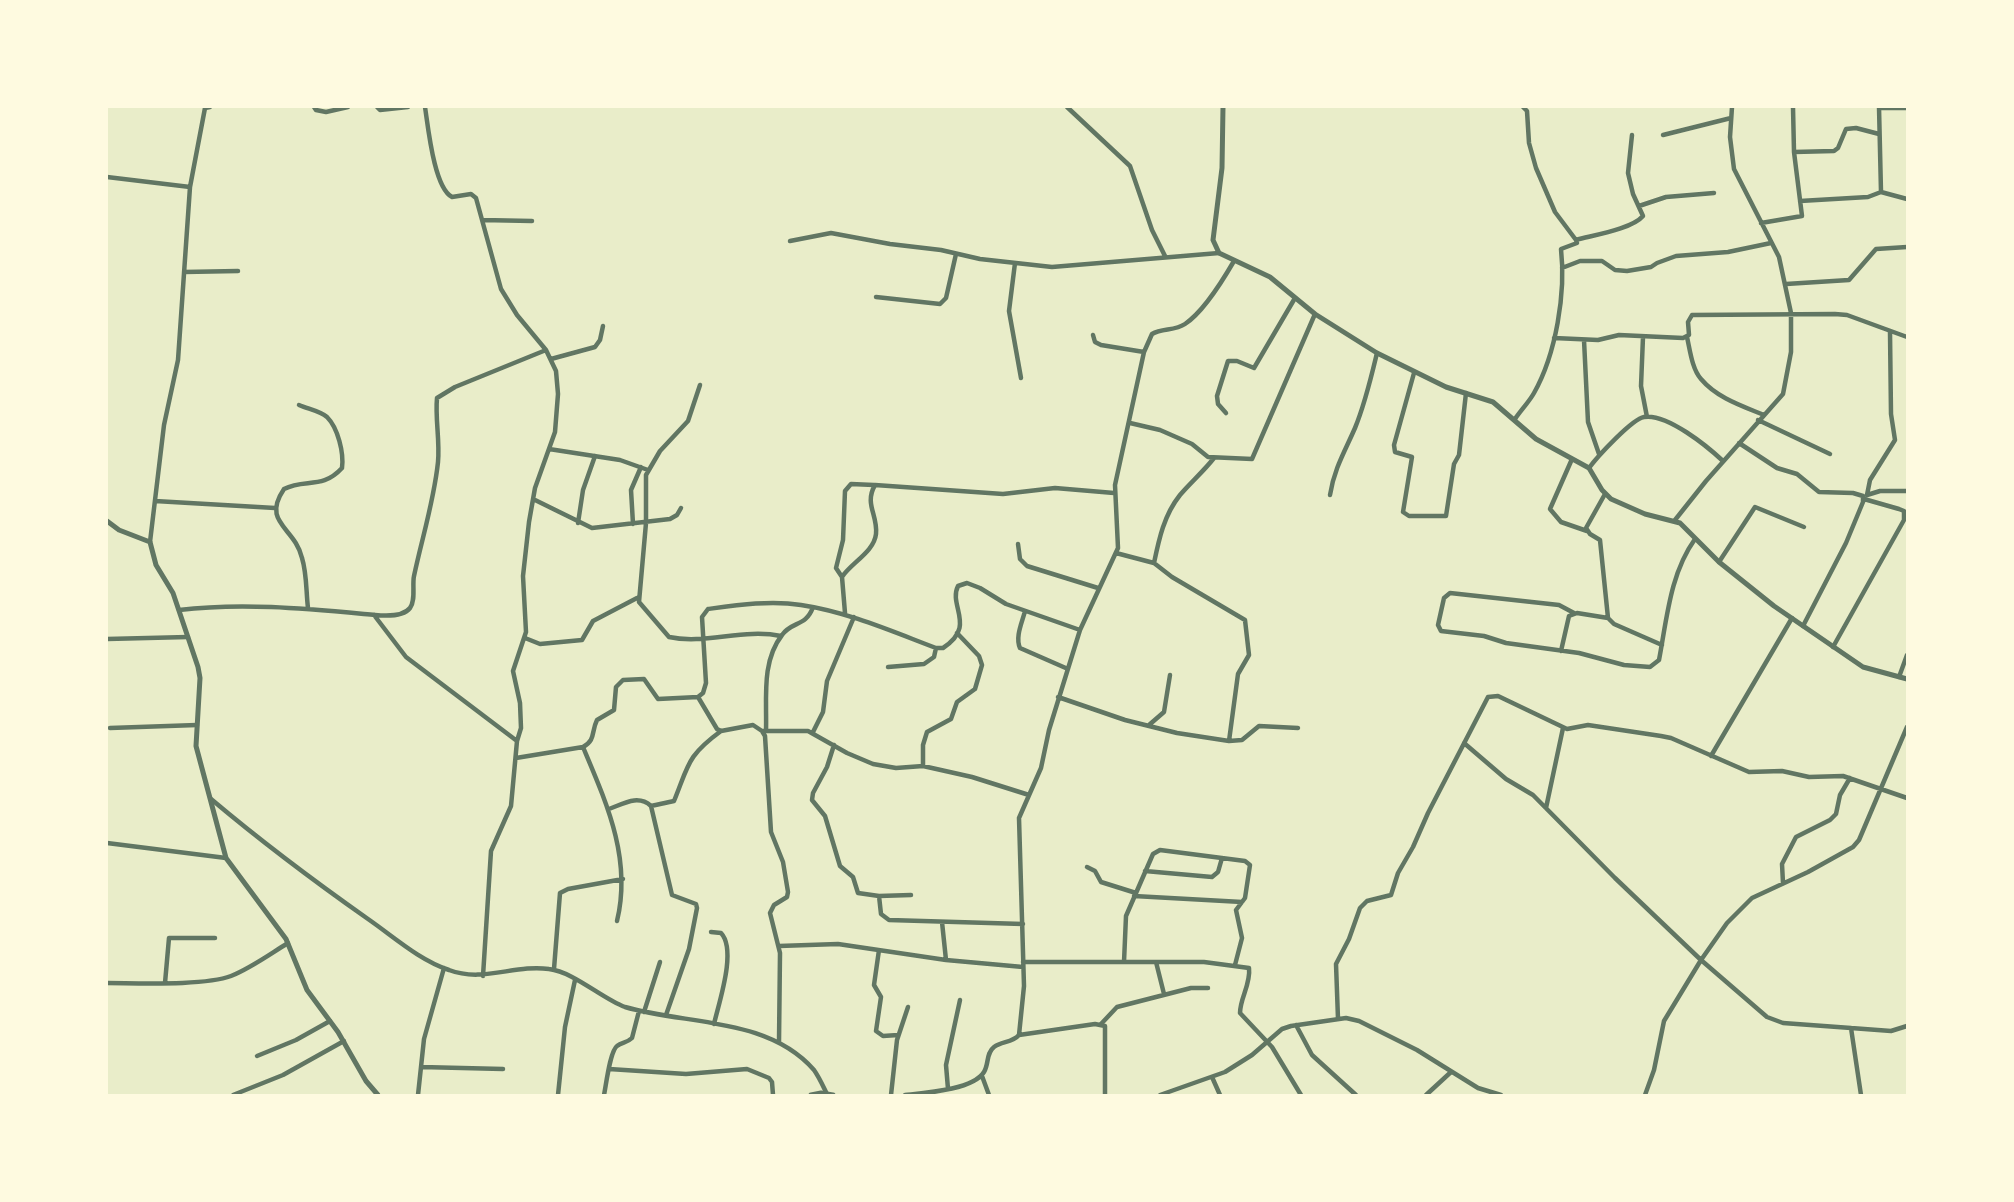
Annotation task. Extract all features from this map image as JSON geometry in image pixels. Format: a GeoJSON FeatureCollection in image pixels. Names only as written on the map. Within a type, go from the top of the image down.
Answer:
{"type":"FeatureCollection","features":[{"type":"Feature","properties":{"kind":"street"},"geometry":{"type":"LineString","coordinates":[[210,107],[205,108],[190,187],[178,360],[164,425],[150,542],[156,565],[170,587],[200,678],[196,746],[226,858],[289,943],[304,984],[344,1041],[366,1081],[378,1095]]}},
{"type":"Feature","properties":{"kind":"street"},"geometry":{"type":"LineString","coordinates":[[314,107],[326,112],[348,107]]}},
{"type":"Feature","properties":{"kind":"street"},"geometry":{"type":"LineString","coordinates":[[377,107],[380,110],[408,107]]}},
{"type":"Feature","properties":{"kind":"street"},"geometry":{"type":"LineString","coordinates":[[425,107],[434,159],[446,194],[452,197],[473,195],[495,274],[504,296],[551,359],[556,371],[558,394],[555,432],[533,499],[523,576],[525,638],[514,665],[514,684],[521,716],[511,806],[491,851],[483,976]]}},
{"type":"Feature","properties":{"kind":"street"},"geometry":{"type":"LineString","coordinates":[[1067,107],[1130,166],[1152,230],[1165,256]]}},
{"type":"Feature","properties":{"kind":"street"},"geometry":{"type":"LineString","coordinates":[[1219,253],[1213,240],[1222,168],[1223,107]]}},
{"type":"Feature","properties":{"kind":"street"},"geometry":{"type":"LineString","coordinates":[[1523,107],[1527,111],[1529,144],[1536,168],[1555,212],[1576,240]]}},
{"type":"Feature","properties":{"kind":"street"},"geometry":{"type":"LineString","coordinates":[[1675,520],[1758,420],[1780,399],[1785,390],[1792,345],[1791,313],[1779,257],[1734,169],[1730,137],[1732,107]]}},
{"type":"Feature","properties":{"kind":"street"},"geometry":{"type":"LineString","coordinates":[[1761,223],[1800,218],[1802,212],[1794,152],[1793,107]]}},
{"type":"Feature","properties":{"kind":"street"},"geometry":{"type":"LineString","coordinates":[[1881,192],[1879,108],[1907,108]]}},
{"type":"Feature","properties":{"kind":"street"},"geometry":{"type":"LineString","coordinates":[[1663,135],[1731,118]]}},
{"type":"Feature","properties":{"kind":"street"},"geometry":{"type":"LineString","coordinates":[[1794,152],[1834,151],[1846,129],[1856,128],[1879,134]]}},
{"type":"Feature","properties":{"kind":"street"},"geometry":{"type":"LineString","coordinates":[[1576,240],[1638,222],[1644,214],[1628,173],[1632,135]]}},
{"type":"Feature","properties":{"kind":"street"},"geometry":{"type":"LineString","coordinates":[[107,177],[190,187]]}},
{"type":"Feature","properties":{"kind":"street"},"geometry":{"type":"LineString","coordinates":[[1800,201],[1868,197],[1881,192],[1907,199]]}},
{"type":"Feature","properties":{"kind":"street"},"geometry":{"type":"LineString","coordinates":[[1639,206],[1666,197],[1714,193]]}},
{"type":"Feature","properties":{"kind":"street"},"geometry":{"type":"LineString","coordinates":[[482,220],[532,220]]}},
{"type":"Feature","properties":{"kind":"street"},"geometry":{"type":"LineString","coordinates":[[790,241],[831,233],[980,260],[1069,267],[1219,253],[1270,277],[1296,296],[1314,314],[1377,353],[1454,390],[1493,402],[1536,439],[1589,468],[1605,494],[1618,503],[1644,514],[1675,520],[1759,596],[1870,670],[1907,680]]}},
{"type":"Feature","properties":{"kind":"street"},"geometry":{"type":"LineString","coordinates":[[1515,419],[1534,393],[1554,338],[1561,302],[1561,249],[1577,243],[1576,240]]}},
{"type":"Feature","properties":{"kind":"street"},"geometry":{"type":"LineString","coordinates":[[1562,268],[1580,261],[1602,261],[1615,270],[1627,271],[1651,267],[1676,256],[1735,251],[1771,243]]}},
{"type":"Feature","properties":{"kind":"street"},"geometry":{"type":"LineString","coordinates":[[1786,284],[1849,279],[1876,248],[1907,247]]}},
{"type":"Feature","properties":{"kind":"street"},"geometry":{"type":"LineString","coordinates":[[876,297],[940,304],[946,299],[956,254]]}},
{"type":"Feature","properties":{"kind":"street"},"geometry":{"type":"LineString","coordinates":[[905,1095],[948,1089],[977,1080],[986,1069],[991,1050],[1016,1039],[1019,1035],[1022,1012],[1023,923],[1019,824],[1041,768],[1058,697],[1080,630],[1116,553],[1118,542],[1114,493],[1144,352],[1152,334],[1179,327],[1189,320],[1224,279],[1234,261]]}},
{"type":"Feature","properties":{"kind":"street"},"geometry":{"type":"LineString","coordinates":[[1015,263],[1009,311],[1021,378]]}},
{"type":"Feature","properties":{"kind":"street"},"geometry":{"type":"LineString","coordinates":[[184,272],[239,271]]}},
{"type":"Feature","properties":{"kind":"street"},"geometry":{"type":"LineString","coordinates":[[1226,413],[1217,400],[1225,365],[1232,360],[1254,368],[1296,296]]}},
{"type":"Feature","properties":{"kind":"street"},"geometry":{"type":"LineString","coordinates":[[1129,423],[1160,430],[1192,444],[1204,455],[1214,458],[1248,460],[1255,456],[1314,314]]}},
{"type":"Feature","properties":{"kind":"street"},"geometry":{"type":"LineString","coordinates":[[1764,415],[1727,399],[1701,379],[1695,369],[1687,337],[1692,315],[1847,315],[1907,337]]}},
{"type":"Feature","properties":{"kind":"street"},"geometry":{"type":"LineString","coordinates":[[551,359],[595,347],[600,340],[603,326]]}},
{"type":"Feature","properties":{"kind":"street"},"geometry":{"type":"LineString","coordinates":[[1803,626],[1846,543],[1870,480],[1895,440],[1891,414],[1890,332]]}},
{"type":"Feature","properties":{"kind":"street"},"geometry":{"type":"LineString","coordinates":[[1093,335],[1101,345],[1144,352]]}},
{"type":"Feature","properties":{"kind":"street"},"geometry":{"type":"LineString","coordinates":[[1554,338],[1603,340],[1619,335],[1687,337]]}},
{"type":"Feature","properties":{"kind":"street"},"geometry":{"type":"LineString","coordinates":[[1643,337],[1641,386],[1647,417]]}},
{"type":"Feature","properties":{"kind":"street"},"geometry":{"type":"LineString","coordinates":[[1584,340],[1588,422],[1599,454]]}},
{"type":"Feature","properties":{"kind":"street"},"geometry":{"type":"LineString","coordinates":[[178,610],[227,606],[307,608],[393,616],[406,611],[412,605],[413,578],[436,477],[439,443],[438,398],[455,387],[546,350]]}},
{"type":"Feature","properties":{"kind":"street"},"geometry":{"type":"LineString","coordinates":[[1330,495],[1332,478],[1339,457],[1356,425],[1377,353]]}},
{"type":"Feature","properties":{"kind":"street"},"geometry":{"type":"LineString","coordinates":[[1414,373],[1394,445],[1395,452],[1412,457],[1403,512],[1409,516],[1446,516],[1454,464],[1459,455],[1466,392]]}},
{"type":"Feature","properties":{"kind":"street"},"geometry":{"type":"LineString","coordinates":[[700,385],[688,421],[660,451],[645,480],[646,523],[637,598],[666,635],[675,639],[704,639],[760,632],[781,636]]}},
{"type":"Feature","properties":{"kind":"street"},"geometry":{"type":"LineString","coordinates":[[299,405],[324,415],[330,422],[340,446],[343,465],[340,471],[320,482],[284,489],[275,508],[277,519],[290,534],[302,555],[307,608]]}},
{"type":"Feature","properties":{"kind":"street"},"geometry":{"type":"LineString","coordinates":[[1589,468],[1599,454],[1638,420],[1647,417],[1661,420],[1695,437],[1723,461]]}},
{"type":"Feature","properties":{"kind":"street"},"geometry":{"type":"LineString","coordinates":[[1758,420],[1830,454]]}},
{"type":"Feature","properties":{"kind":"street"},"geometry":{"type":"LineString","coordinates":[[1739,443],[1777,468],[1797,474],[1819,492],[1853,493],[1904,512],[1906,521],[1833,647]]}},
{"type":"Feature","properties":{"kind":"street"},"geometry":{"type":"LineString","coordinates":[[549,449],[620,460],[648,470]]}},
{"type":"Feature","properties":{"kind":"street"},"geometry":{"type":"LineString","coordinates":[[578,523],[583,490],[594,456]]}},
{"type":"Feature","properties":{"kind":"street"},"geometry":{"type":"LineString","coordinates":[[1154,563],[1161,531],[1178,498],[1214,458]]}},
{"type":"Feature","properties":{"kind":"street"},"geometry":{"type":"LineString","coordinates":[[1572,459],[1550,509],[1561,522],[1587,531],[1600,540],[1608,618]]}},
{"type":"Feature","properties":{"kind":"street"},"geometry":{"type":"LineString","coordinates":[[633,524],[631,490],[641,467]]}},
{"type":"Feature","properties":{"kind":"street"},"geometry":{"type":"LineString","coordinates":[[845,614],[842,577],[836,568],[843,540],[845,491],[850,484],[1003,494],[1055,488],[1114,493]]}},
{"type":"Feature","properties":{"kind":"street"},"geometry":{"type":"LineString","coordinates":[[842,577],[870,548],[876,535],[870,503],[875,485]]}},
{"type":"Feature","properties":{"kind":"street"},"geometry":{"type":"LineString","coordinates":[[1864,497],[1880,491],[1907,491]]}},
{"type":"Feature","properties":{"kind":"street"},"geometry":{"type":"LineString","coordinates":[[1587,531],[1587,525],[1605,494]]}},
{"type":"Feature","properties":{"kind":"street"},"geometry":{"type":"LineString","coordinates":[[533,499],[592,528],[675,518],[681,508]]}},
{"type":"Feature","properties":{"kind":"street"},"geometry":{"type":"LineString","coordinates":[[155,501],[275,508]]}},
{"type":"Feature","properties":{"kind":"street"},"geometry":{"type":"LineString","coordinates":[[1719,562],[1755,507],[1804,527]]}},
{"type":"Feature","properties":{"kind":"street"},"geometry":{"type":"LineString","coordinates":[[107,521],[120,530],[150,542]]}},
{"type":"Feature","properties":{"kind":"street"},"geometry":{"type":"LineString","coordinates":[[1662,645],[1614,624],[1608,618],[1574,613],[1559,605],[1457,594],[1444,598],[1438,621],[1441,631],[1560,650],[1624,665],[1650,667],[1657,663],[1662,645],[1676,576],[1695,538]]}},
{"type":"Feature","properties":{"kind":"street"},"geometry":{"type":"LineString","coordinates":[[1018,544],[1020,559],[1027,566],[1098,587]]}},
{"type":"Feature","properties":{"kind":"street"},"geometry":{"type":"LineString","coordinates":[[1116,553],[1154,563],[1172,577],[1245,620],[1249,655],[1238,674],[1229,741]]}},
{"type":"Feature","properties":{"kind":"street"},"geometry":{"type":"LineString","coordinates":[[516,758],[583,747],[593,739],[597,720],[614,710],[616,687],[623,680],[644,679],[658,699],[698,697],[703,693],[706,683],[702,617],[708,609],[789,604],[813,607],[854,617],[936,648],[947,646],[957,633],[961,619],[955,591],[961,583],[967,583],[1006,604],[1080,630]]}},
{"type":"Feature","properties":{"kind":"street"},"geometry":{"type":"LineString","coordinates":[[525,638],[540,643],[582,640],[593,621],[637,598]]}},
{"type":"Feature","properties":{"kind":"street"},"geometry":{"type":"LineString","coordinates":[[779,1042],[781,959],[770,913],[775,905],[787,897],[788,892],[783,862],[771,832],[767,795],[764,731],[767,667],[781,636],[808,619],[813,607]]}},
{"type":"Feature","properties":{"kind":"street"},"geometry":{"type":"LineString","coordinates":[[1025,611],[1019,634],[1020,649],[1068,669]]}},
{"type":"Feature","properties":{"kind":"street"},"geometry":{"type":"LineString","coordinates":[[1560,650],[1567,619],[1574,613]]}},
{"type":"Feature","properties":{"kind":"street"},"geometry":{"type":"LineString","coordinates":[[374,615],[405,657],[517,741]]}},
{"type":"Feature","properties":{"kind":"street"},"geometry":{"type":"LineString","coordinates":[[813,732],[823,712],[827,681],[854,617]]}},
{"type":"Feature","properties":{"kind":"street"},"geometry":{"type":"LineString","coordinates":[[1711,756],[1792,618]]}},
{"type":"Feature","properties":{"kind":"street"},"geometry":{"type":"LineString","coordinates":[[923,766],[923,745],[927,732],[951,719],[957,702],[975,689],[982,665],[979,656],[957,633]]}},
{"type":"Feature","properties":{"kind":"street"},"geometry":{"type":"LineString","coordinates":[[107,639],[188,637]]}},
{"type":"Feature","properties":{"kind":"street"},"geometry":{"type":"LineString","coordinates":[[888,667],[923,664],[934,657],[936,648]]}},
{"type":"Feature","properties":{"kind":"street"},"geometry":{"type":"LineString","coordinates":[[1899,677],[1907,655]]}},
{"type":"Feature","properties":{"kind":"street"},"geometry":{"type":"LineString","coordinates":[[1148,726],[1164,712],[1170,675]]}},
{"type":"Feature","properties":{"kind":"street"},"geometry":{"type":"LineString","coordinates":[[1338,1019],[1336,964],[1349,939],[1360,908],[1367,901],[1391,895],[1398,873],[1484,701],[1492,696],[1504,699],[1563,728],[1588,724],[1671,738],[1749,772],[1782,771],[1809,777],[1850,777],[1907,799]]}},
{"type":"Feature","properties":{"kind":"street"},"geometry":{"type":"LineString","coordinates":[[698,697],[714,726],[721,731]]}},
{"type":"Feature","properties":{"kind":"street"},"geometry":{"type":"LineString","coordinates":[[1058,697],[1148,726],[1229,741],[1242,740],[1259,726],[1298,728]]}},
{"type":"Feature","properties":{"kind":"street"},"geometry":{"type":"LineString","coordinates":[[651,806],[674,801],[685,769],[695,751],[721,731],[748,724],[764,731],[813,732],[873,764],[896,768],[923,766],[972,777],[1029,795]]}},
{"type":"Feature","properties":{"kind":"street"},"geometry":{"type":"LineString","coordinates":[[110,728],[197,725]]}},
{"type":"Feature","properties":{"kind":"street"},"geometry":{"type":"LineString","coordinates":[[1645,1095],[1654,1070],[1664,1021],[1727,923],[1752,898],[1853,847],[1862,833],[1907,727]]}},
{"type":"Feature","properties":{"kind":"street"},"geometry":{"type":"LineString","coordinates":[[1546,808],[1563,728]]}},
{"type":"Feature","properties":{"kind":"street"},"geometry":{"type":"LineString","coordinates":[[1464,743],[1546,808],[1701,960],[1767,1017],[1775,1021],[1891,1031],[1907,1026]]}},
{"type":"Feature","properties":{"kind":"street"},"geometry":{"type":"LineString","coordinates":[[834,745],[812,800],[825,816],[840,866],[853,877],[858,893],[879,896],[911,895]]}},
{"type":"Feature","properties":{"kind":"street"},"geometry":{"type":"LineString","coordinates":[[583,747],[609,809],[623,879],[617,921]]}},
{"type":"Feature","properties":{"kind":"street"},"geometry":{"type":"LineString","coordinates":[[1783,883],[1782,864],[1796,837],[1825,824],[1836,814],[1840,795],[1850,777]]}},
{"type":"Feature","properties":{"kind":"street"},"geometry":{"type":"LineString","coordinates":[[211,799],[317,883],[424,958],[444,968],[467,975],[483,976],[539,967],[554,969],[611,1002],[641,1011],[746,1030],[779,1042],[814,1070],[830,1095]]}},
{"type":"Feature","properties":{"kind":"street"},"geometry":{"type":"LineString","coordinates":[[609,809],[640,799],[651,806],[671,891],[681,900],[696,904],[689,949],[666,1016]]}},
{"type":"Feature","properties":{"kind":"street"},"geometry":{"type":"LineString","coordinates":[[107,843],[226,858]]}},
{"type":"Feature","properties":{"kind":"street"},"geometry":{"type":"LineString","coordinates":[[1124,962],[1126,916],[1153,854],[1160,850],[1245,861],[1250,865],[1245,898],[1236,910],[1242,938],[1235,965]]}},
{"type":"Feature","properties":{"kind":"street"},"geometry":{"type":"LineString","coordinates":[[1145,872],[1212,877],[1218,872],[1222,858]]}},
{"type":"Feature","properties":{"kind":"street"},"geometry":{"type":"LineString","coordinates":[[1087,867],[1095,871],[1101,882],[1135,895],[1242,902]]}},
{"type":"Feature","properties":{"kind":"street"},"geometry":{"type":"LineString","coordinates":[[554,969],[560,893],[568,889],[623,879]]}},
{"type":"Feature","properties":{"kind":"street"},"geometry":{"type":"LineString","coordinates":[[879,896],[881,914],[889,920],[1023,923]]}},
{"type":"Feature","properties":{"kind":"street"},"geometry":{"type":"LineString","coordinates":[[942,922],[946,960]]}},
{"type":"Feature","properties":{"kind":"street"},"geometry":{"type":"LineString","coordinates":[[711,932],[721,933],[725,937],[729,953],[714,1024]]}},
{"type":"Feature","properties":{"kind":"street"},"geometry":{"type":"LineString","coordinates":[[165,983],[169,938],[215,938]]}},
{"type":"Feature","properties":{"kind":"street"},"geometry":{"type":"LineString","coordinates":[[107,983],[165,983],[229,977],[289,943]]}},
{"type":"Feature","properties":{"kind":"street"},"geometry":{"type":"LineString","coordinates":[[779,946],[828,943],[946,960],[1023,965],[1156,962],[1249,968],[1240,1013],[1267,1042],[1301,1095]]}},
{"type":"Feature","properties":{"kind":"street"},"geometry":{"type":"LineString","coordinates":[[879,950],[874,985],[881,997],[876,1031],[883,1036],[898,1035]]}},
{"type":"Feature","properties":{"kind":"street"},"geometry":{"type":"LineString","coordinates":[[604,1095],[615,1048],[632,1038],[660,962]]}},
{"type":"Feature","properties":{"kind":"street"},"geometry":{"type":"LineString","coordinates":[[1156,962],[1164,995]]}},
{"type":"Feature","properties":{"kind":"street"},"geometry":{"type":"LineString","coordinates":[[418,1095],[429,1015],[444,968]]}},
{"type":"Feature","properties":{"kind":"street"},"geometry":{"type":"LineString","coordinates":[[558,1095],[565,1027],[575,979]]}},
{"type":"Feature","properties":{"kind":"street"},"geometry":{"type":"LineString","coordinates":[[1019,1035],[1101,1024],[1116,1007],[1191,988],[1208,988]]}},
{"type":"Feature","properties":{"kind":"street"},"geometry":{"type":"LineString","coordinates":[[948,1089],[946,1065],[960,1000]]}},
{"type":"Feature","properties":{"kind":"street"},"geometry":{"type":"LineString","coordinates":[[891,1095],[898,1035],[908,1007]]}},
{"type":"Feature","properties":{"kind":"street"},"geometry":{"type":"LineString","coordinates":[[1160,1095],[1225,1072],[1282,1029],[1338,1019],[1354,1019],[1418,1050],[1478,1088],[1501,1095]]}},
{"type":"Feature","properties":{"kind":"street"},"geometry":{"type":"LineString","coordinates":[[257,1056],[296,1040],[330,1021]]}},
{"type":"Feature","properties":{"kind":"street"},"geometry":{"type":"LineString","coordinates":[[1101,1024],[1106,1030],[1105,1095]]}},
{"type":"Feature","properties":{"kind":"street"},"geometry":{"type":"LineString","coordinates":[[1296,1025],[1312,1055],[1356,1095]]}},
{"type":"Feature","properties":{"kind":"street"},"geometry":{"type":"LineString","coordinates":[[1851,1028],[1861,1095]]}},
{"type":"Feature","properties":{"kind":"street"},"geometry":{"type":"LineString","coordinates":[[233,1095],[283,1075],[344,1041]]}},
{"type":"Feature","properties":{"kind":"street"},"geometry":{"type":"LineString","coordinates":[[421,1067],[503,1069]]}},
{"type":"Feature","properties":{"kind":"street"},"geometry":{"type":"LineString","coordinates":[[609,1069],[692,1074],[742,1068],[769,1078],[773,1095]]}},
{"type":"Feature","properties":{"kind":"street"},"geometry":{"type":"LineString","coordinates":[[1426,1095],[1452,1072]]}},
{"type":"Feature","properties":{"kind":"street"},"geometry":{"type":"LineString","coordinates":[[982,1076],[989,1095]]}},
{"type":"Feature","properties":{"kind":"street"},"geometry":{"type":"LineString","coordinates":[[1212,1077],[1220,1095]]}},
{"type":"Feature","properties":{"kind":"street"},"geometry":{"type":"LineString","coordinates":[[811,1095],[830,1095]]}}]}
